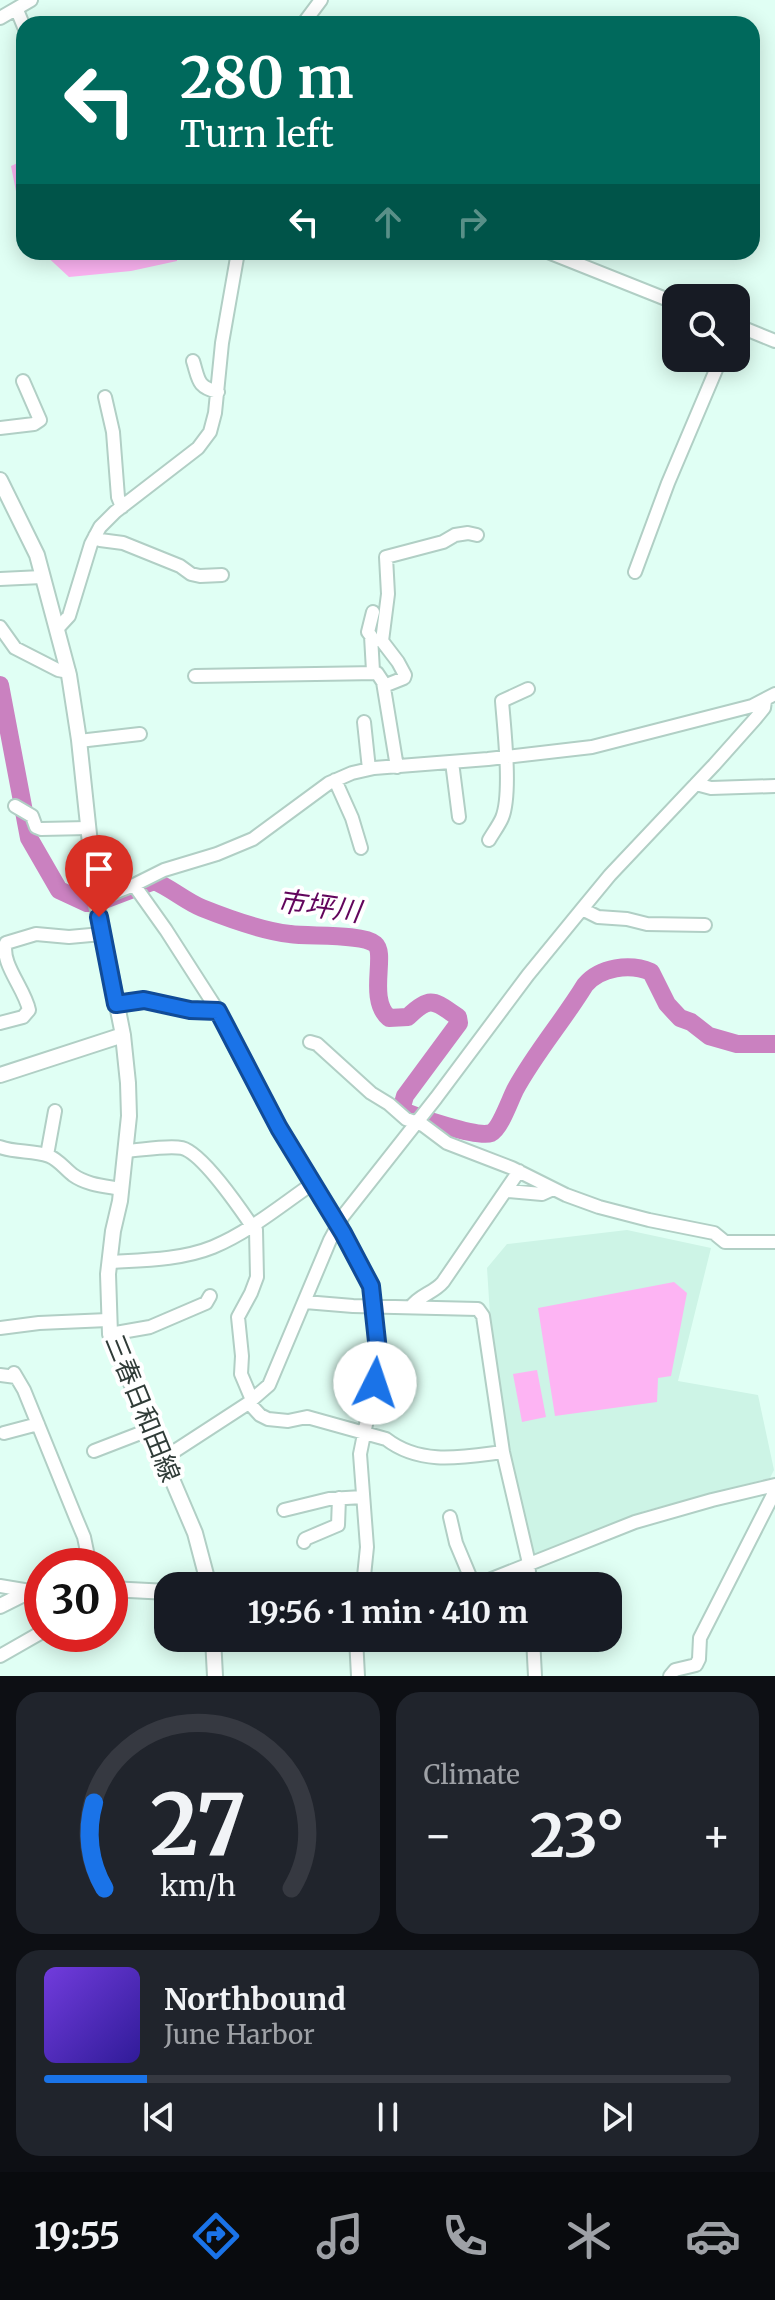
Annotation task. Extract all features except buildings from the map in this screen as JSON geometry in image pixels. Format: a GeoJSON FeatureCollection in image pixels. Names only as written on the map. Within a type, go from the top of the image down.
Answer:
{"type":"FeatureCollection","features":[{"type":"Feature","properties":{"kind":"main road","name":"三春日和田線"},"geometry":{"type":"LineString","coordinates":[[0,480],[37,555],[69,672],[96,900],[123,1035],[129,1094],[126,1151],[109,1262],[109,1327],[195,1533],[205,1572]]}},
{"type":"Feature","properties":{"kind":"main road"},"geometry":{"type":"LineString","coordinates":[[0,1075],[123,1035]]}},
{"type":"Feature","properties":{"kind":"main road"},"geometry":{"type":"LineString","coordinates":[[128,1590],[154,1591]]}},
{"type":"Feature","properties":{"kind":"main road"},"geometry":{"type":"LineString","coordinates":[[0,1606],[24,1595]]}},
{"type":"Feature","properties":{"kind":"main road"},"geometry":{"type":"LineString","coordinates":[[214,1652],[215,1676]]}},
{"type":"Feature","properties":{"kind":"street"},"geometry":{"type":"LineString","coordinates":[[0,18],[31,0]]}},
{"type":"Feature","properties":{"kind":"street"},"geometry":{"type":"LineString","coordinates":[[17,10],[19,16]]}},
{"type":"Feature","properties":{"kind":"street"},"geometry":{"type":"LineString","coordinates":[[57,629],[69,616],[95,536],[105,521],[203,443],[214,421],[222,343],[237,260]]}},
{"type":"Feature","properties":{"kind":"street"},"geometry":{"type":"LineString","coordinates":[[568,260],[662,297]]}},
{"type":"Feature","properties":{"kind":"street"},"geometry":{"type":"LineString","coordinates":[[750,331],[775,341]]}},
{"type":"Feature","properties":{"kind":"street"},"geometry":{"type":"LineString","coordinates":[[193,361],[200,384],[207,390],[218,392]]}},
{"type":"Feature","properties":{"kind":"street"},"geometry":{"type":"LineString","coordinates":[[635,572],[668,483],[715,372]]}},
{"type":"Feature","properties":{"kind":"street"},"geometry":{"type":"LineString","coordinates":[[0,428],[34,424],[40,420],[23,381]]}},
{"type":"Feature","properties":{"kind":"street"},"geometry":{"type":"LineString","coordinates":[[105,397],[113,432],[118,497],[122,507]]}},
{"type":"Feature","properties":{"kind":"street"},"geometry":{"type":"LineString","coordinates":[[384,686],[395,683],[405,675],[382,641],[388,594],[386,557],[443,542],[455,535],[477,535]]}},
{"type":"Feature","properties":{"kind":"street"},"geometry":{"type":"LineString","coordinates":[[95,536],[100,540],[124,543],[180,566],[191,574],[222,575]]}},
{"type":"Feature","properties":{"kind":"street"},"geometry":{"type":"LineString","coordinates":[[0,579],[42,577]]}},
{"type":"Feature","properties":{"kind":"street"},"geometry":{"type":"LineString","coordinates":[[373,612],[368,627],[373,671]]}},
{"type":"Feature","properties":{"kind":"street"},"geometry":{"type":"LineString","coordinates":[[0,627],[15,648],[58,670],[69,672]]}},
{"type":"Feature","properties":{"kind":"street"},"geometry":{"type":"LineString","coordinates":[[195,676],[373,671],[381,675],[384,686],[397,767]]}},
{"type":"Feature","properties":{"kind":"street"},"geometry":{"type":"LineString","coordinates":[[489,840],[504,812],[506,757],[502,701],[528,689]]}},
{"type":"Feature","properties":{"kind":"street"},"geometry":{"type":"LineString","coordinates":[[96,900],[164,870],[253,839],[335,780],[352,773],[599,746],[752,706],[770,698]]}},
{"type":"Feature","properties":{"kind":"street"},"geometry":{"type":"LineString","coordinates":[[164,1458],[251,1402],[269,1385],[343,1216],[528,975],[610,875],[755,719],[770,698]]}},
{"type":"Feature","properties":{"kind":"street"},"geometry":{"type":"LineString","coordinates":[[364,722],[369,769]]}},
{"type":"Feature","properties":{"kind":"street"},"geometry":{"type":"LineString","coordinates":[[79,741],[140,734]]}},
{"type":"Feature","properties":{"kind":"street"},"geometry":{"type":"LineString","coordinates":[[452,762],[459,817]]}},
{"type":"Feature","properties":{"kind":"street"},"geometry":{"type":"LineString","coordinates":[[335,780],[361,848]]}},
{"type":"Feature","properties":{"kind":"street"},"geometry":{"type":"LineString","coordinates":[[696,784],[711,788],[775,786]]}},
{"type":"Feature","properties":{"kind":"street"},"geometry":{"type":"LineString","coordinates":[[15,806],[32,816],[36,827],[41,829],[88,828]]}},
{"type":"Feature","properties":{"kind":"street"},"geometry":{"type":"LineString","coordinates":[[134,885],[218,1011],[248,1072],[371,1286],[379,1369],[360,1454],[367,1547],[364,1572]]}},
{"type":"Feature","properties":{"kind":"street"},"geometry":{"type":"LineString","coordinates":[[582,909],[598,917],[623,918],[647,924],[705,925]]}},
{"type":"Feature","properties":{"kind":"street"},"geometry":{"type":"LineString","coordinates":[[0,1023],[23,1017],[29,1010],[2,945],[36,934],[69,937],[102,934]]}},
{"type":"Feature","properties":{"kind":"street"},"geometry":{"type":"LineString","coordinates":[[116,1004],[144,1000],[190,1010],[218,1011]]}},
{"type":"Feature","properties":{"kind":"street"},"geometry":{"type":"LineString","coordinates":[[310,1042],[317,1044],[371,1093],[406,1119],[423,1125],[447,1143],[519,1171],[553,1189],[599,1207],[714,1233],[725,1242],[775,1242]]}},
{"type":"Feature","properties":{"kind":"street"},"geometry":{"type":"LineString","coordinates":[[47,1155],[55,1111]]}},
{"type":"Feature","properties":{"kind":"street"},"geometry":{"type":"LineString","coordinates":[[0,1147],[47,1155],[80,1179],[121,1189]]}},
{"type":"Feature","properties":{"kind":"street"},"geometry":{"type":"LineString","coordinates":[[126,1151],[170,1147],[190,1151],[203,1162],[256,1230],[257,1277],[238,1317],[241,1377],[260,1415],[288,1421],[307,1417],[386,1439],[397,1448],[441,1459],[503,1452]]}},
{"type":"Feature","properties":{"kind":"street"},"geometry":{"type":"LineString","coordinates":[[411,1307],[441,1284],[519,1171]]}},
{"type":"Feature","properties":{"kind":"street"},"geometry":{"type":"LineString","coordinates":[[109,1262],[149,1259],[211,1248],[253,1225],[312,1184]]}},
{"type":"Feature","properties":{"kind":"street"},"geometry":{"type":"LineString","coordinates":[[507,1191],[542,1194],[553,1189]]}},
{"type":"Feature","properties":{"kind":"street"},"geometry":{"type":"LineString","coordinates":[[0,1328],[39,1323],[138,1330],[206,1303],[210,1296]]}},
{"type":"Feature","properties":{"kind":"street"},"geometry":{"type":"LineString","coordinates":[[305,1302],[478,1309],[483,1316],[503,1452],[529,1572]]}},
{"type":"Feature","properties":{"kind":"street"},"geometry":{"type":"LineString","coordinates":[[0,1375],[15,1375],[24,1390],[86,1548]]}},
{"type":"Feature","properties":{"kind":"street"},"geometry":{"type":"LineString","coordinates":[[4,1433],[38,1424]]}},
{"type":"Feature","properties":{"kind":"street"},"geometry":{"type":"LineString","coordinates":[[94,1451],[151,1429]]}},
{"type":"Feature","properties":{"kind":"street"},"geometry":{"type":"LineString","coordinates":[[511,1572],[635,1522],[712,1500],[775,1488]]}},
{"type":"Feature","properties":{"kind":"street"},"geometry":{"type":"LineString","coordinates":[[670,1676],[675,1670],[696,1665],[700,1638],[775,1488]]}},
{"type":"Feature","properties":{"kind":"street"},"geometry":{"type":"LineString","coordinates":[[284,1510],[314,1502],[363,1497]]}},
{"type":"Feature","properties":{"kind":"street"},"geometry":{"type":"LineString","coordinates":[[304,1542],[338,1525],[339,1498]]}},
{"type":"Feature","properties":{"kind":"street"},"geometry":{"type":"LineString","coordinates":[[450,1517],[456,1543],[468,1572]]}},
{"type":"Feature","properties":{"kind":"street"},"geometry":{"type":"LineString","coordinates":[[0,1586],[24,1589]]}},
{"type":"Feature","properties":{"kind":"street"},"geometry":{"type":"LineString","coordinates":[[0,1656],[24,1642]]}},
{"type":"Feature","properties":{"kind":"street"},"geometry":{"type":"LineString","coordinates":[[358,1652],[358,1676]]}},
{"type":"Feature","properties":{"kind":"street"},"geometry":{"type":"LineString","coordinates":[[534,1652],[535,1676]]}},
{"type":"Feature","properties":{"kind":"shaded area"},"geometry":{"type":"Polygon","coordinates":[[[16,164],[16,191],[11,166],[16,164]]]}},
{"type":"Feature","properties":{"kind":"shaded area"},"geometry":{"type":"Polygon","coordinates":[[[51,260],[177,260],[131,271],[69,277],[51,260]]]}},
{"type":"Feature","properties":{"kind":"shaded area"},"geometry":{"type":"Polygon","coordinates":[[[627,1230],[711,1248],[678,1381],[758,1395],[774,1470],[770,1478],[644,1511],[534,1557],[517,1509],[490,1315],[487,1268],[507,1244],[627,1230]]]}},
{"type":"Feature","properties":{"kind":"shaded area"},"geometry":{"type":"Polygon","coordinates":[[[674,1282],[687,1293],[671,1376],[658,1378],[657,1402],[555,1416],[538,1308],[674,1282]]]}},
{"type":"Feature","properties":{"kind":"shaded area"},"geometry":{"type":"Polygon","coordinates":[[[537,1370],[546,1417],[522,1422],[513,1374],[537,1370]]]}},
{"type":"Feature","properties":{"kind":"waterway","name":"市坪川"},"geometry":{"type":"LineString","coordinates":[[0,685],[29,838],[59,890],[87,903],[96,903],[154,881],[202,908],[257,927],[290,934],[359,938],[375,944],[378,949],[379,1000],[389,1018],[408,1017],[428,1003],[444,1007],[458,1017],[459,1023],[405,1096],[401,1110],[460,1130],[491,1133],[531,1063],[585,985],[599,974],[616,968],[651,972],[667,1004],[680,1018],[691,1022],[709,1036],[737,1044],[775,1044]]}},
{"type":"Feature","properties":{"kind":"route"},"geometry":{"type":"LineString","coordinates":[[99,917],[116,1004],[144,1000],[190,1010],[218,1011],[279,1128],[343,1233],[371,1286],[379,1360],[375,1383]]}}]}
